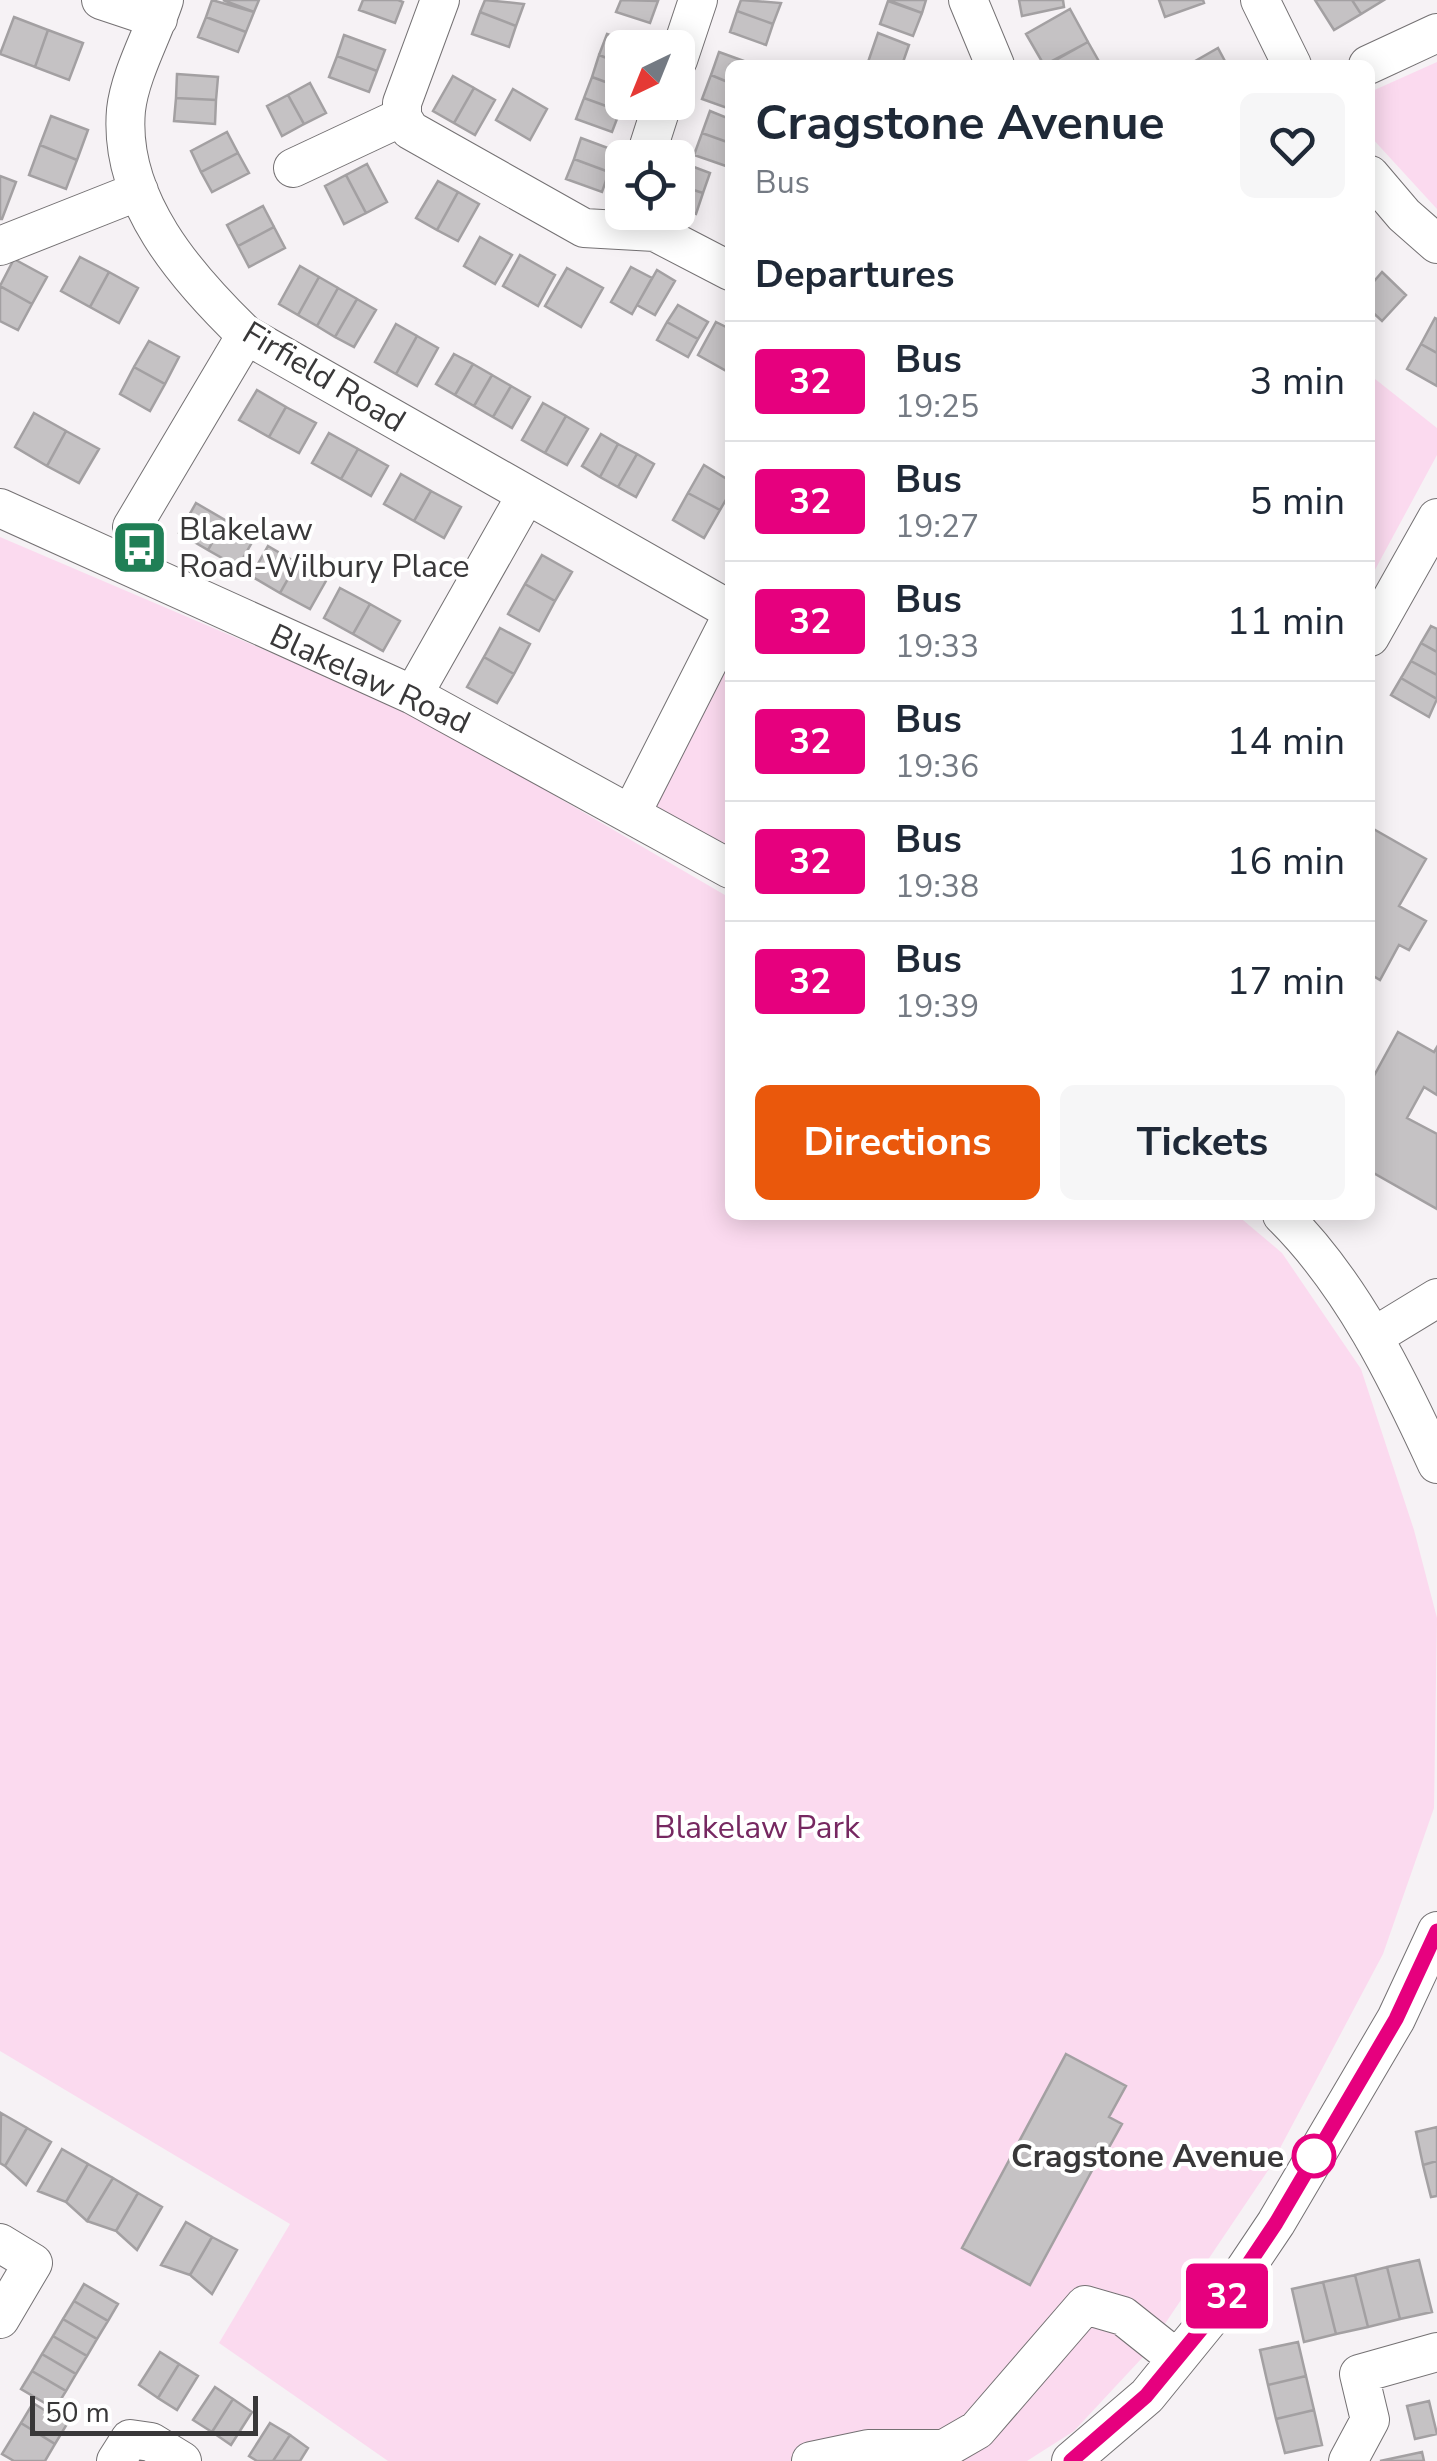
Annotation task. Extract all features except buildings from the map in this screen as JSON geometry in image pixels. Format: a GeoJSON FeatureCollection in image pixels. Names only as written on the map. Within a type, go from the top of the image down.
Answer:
{"type":"FeatureCollection","features":[{"type":"Feature","properties":{"kind":"street"},"geometry":{"type":"LineString","coordinates":[[101,0],[161,10]]}},
{"type":"Feature","properties":{"kind":"street"},"geometry":{"type":"LineString","coordinates":[[440,0],[402,103],[402,117],[424,139],[584,228],[605,224]]}},
{"type":"Feature","properties":{"kind":"street"},"geometry":{"type":"LineString","coordinates":[[688,30],[698,0]]}},
{"type":"Feature","properties":{"kind":"street"},"geometry":{"type":"LineString","coordinates":[[968,0],[988,60]]}},
{"type":"Feature","properties":{"kind":"street"},"geometry":{"type":"LineString","coordinates":[[1260,0],[1290,60]]}},
{"type":"Feature","properties":{"kind":"street","name":"Firfield Road"},"geometry":{"type":"LineString","coordinates":[[161,10],[126,107],[127,148],[139,191],[171,251],[200,291],[246,335],[725,607]]}},
{"type":"Feature","properties":{"kind":"street"},"geometry":{"type":"LineString","coordinates":[[1375,62],[1437,33]]}},
{"type":"Feature","properties":{"kind":"street"},"geometry":{"type":"LineString","coordinates":[[293,168],[402,117]]}},
{"type":"Feature","properties":{"kind":"street"},"geometry":{"type":"LineString","coordinates":[[1375,180],[1437,244]]}},
{"type":"Feature","properties":{"kind":"street"},"geometry":{"type":"LineString","coordinates":[[0,246],[139,191]]}},
{"type":"Feature","properties":{"kind":"street"},"geometry":{"type":"LineString","coordinates":[[652,230],[725,268]]}},
{"type":"Feature","properties":{"kind":"street"},"geometry":{"type":"LineString","coordinates":[[132,527],[246,335]]}},
{"type":"Feature","properties":{"kind":"street"},"geometry":{"type":"LineString","coordinates":[[413,695],[525,497]]}},
{"type":"Feature","properties":{"kind":"street","name":"Blakelaw Road"},"geometry":{"type":"LineString","coordinates":[[0,508],[413,695],[725,866]]}},
{"type":"Feature","properties":{"kind":"street"},"geometry":{"type":"LineString","coordinates":[[1375,629],[1437,518]]}},
{"type":"Feature","properties":{"kind":"street"},"geometry":{"type":"LineString","coordinates":[[632,812],[725,629]]}},
{"type":"Feature","properties":{"kind":"street"},"geometry":{"type":"LineString","coordinates":[[1287,1220],[1306,1239],[1373,1338],[1437,1464]]}},
{"type":"Feature","properties":{"kind":"street"},"geometry":{"type":"LineString","coordinates":[[1373,1338],[1437,1298]]}},
{"type":"Feature","properties":{"kind":"street"},"geometry":{"type":"LineString","coordinates":[[1071,2461],[1146,2396],[1221,2305],[1276,2223],[1396,2019],[1436,1941]]}},
{"type":"Feature","properties":{"kind":"street"},"geometry":{"type":"LineString","coordinates":[[0,2243],[33,2263],[0,2320]]}},
{"type":"Feature","properties":{"kind":"street"},"geometry":{"type":"LineString","coordinates":[[811,2461],[868,2449],[944,2450],[977,2430],[1085,2305],[1123,2316],[1177,2359]]}},
{"type":"Feature","properties":{"kind":"street"},"geometry":{"type":"LineString","coordinates":[[1348,2461],[1370,2420],[1359,2374],[1437,2352]]}},
{"type":"Feature","properties":{"kind":"street"},"geometry":{"type":"LineString","coordinates":[[123,2450],[151,2442],[182,2461]]}},
{"type":"Feature","properties":{"kind":"green space"},"geometry":{"type":"Polygon","coordinates":[[[1437,62],[1437,209],[1375,141],[1375,90],[1437,62]]]}},
{"type":"Feature","properties":{"kind":"green space"},"geometry":{"type":"Polygon","coordinates":[[[1375,379],[1437,428],[1437,455],[1375,570],[1375,379]]]}},
{"type":"Feature","properties":{"kind":"green space","name":"Blakelaw Park"},"geometry":{"type":"Polygon","coordinates":[[[0,537],[417,715],[725,895],[725,1220],[1243,1220],[1282,1253],[1361,1369],[1414,1530],[1437,1618],[1434,1808],[1383,1954],[1269,2169],[1142,2358],[1074,2431],[1027,2461],[388,2461],[219,2343],[290,2224],[0,2051],[0,537]]]}},
{"type":"Feature","properties":{"kind":"green space"},"geometry":{"type":"Polygon","coordinates":[[[725,671],[725,848],[653,807],[725,671]]]}},
{"type":"Feature","properties":{"kind":"bus line","name":"32"},"geometry":{"type":"LineString","coordinates":[[1071,2461],[1146,2396],[1221,2305],[1276,2223],[1396,2019],[1437,1931]]}},
{"type":"Feature","properties":{"kind":"place","name":"Blakelaw Road-Wilbury Place"},"geometry":{"type":"Point","coordinates":[140,547]}},
{"type":"Feature","properties":{"kind":"place","name":"Cragstone Avenue"},"geometry":{"type":"Point","coordinates":[1314,2156]}}]}
